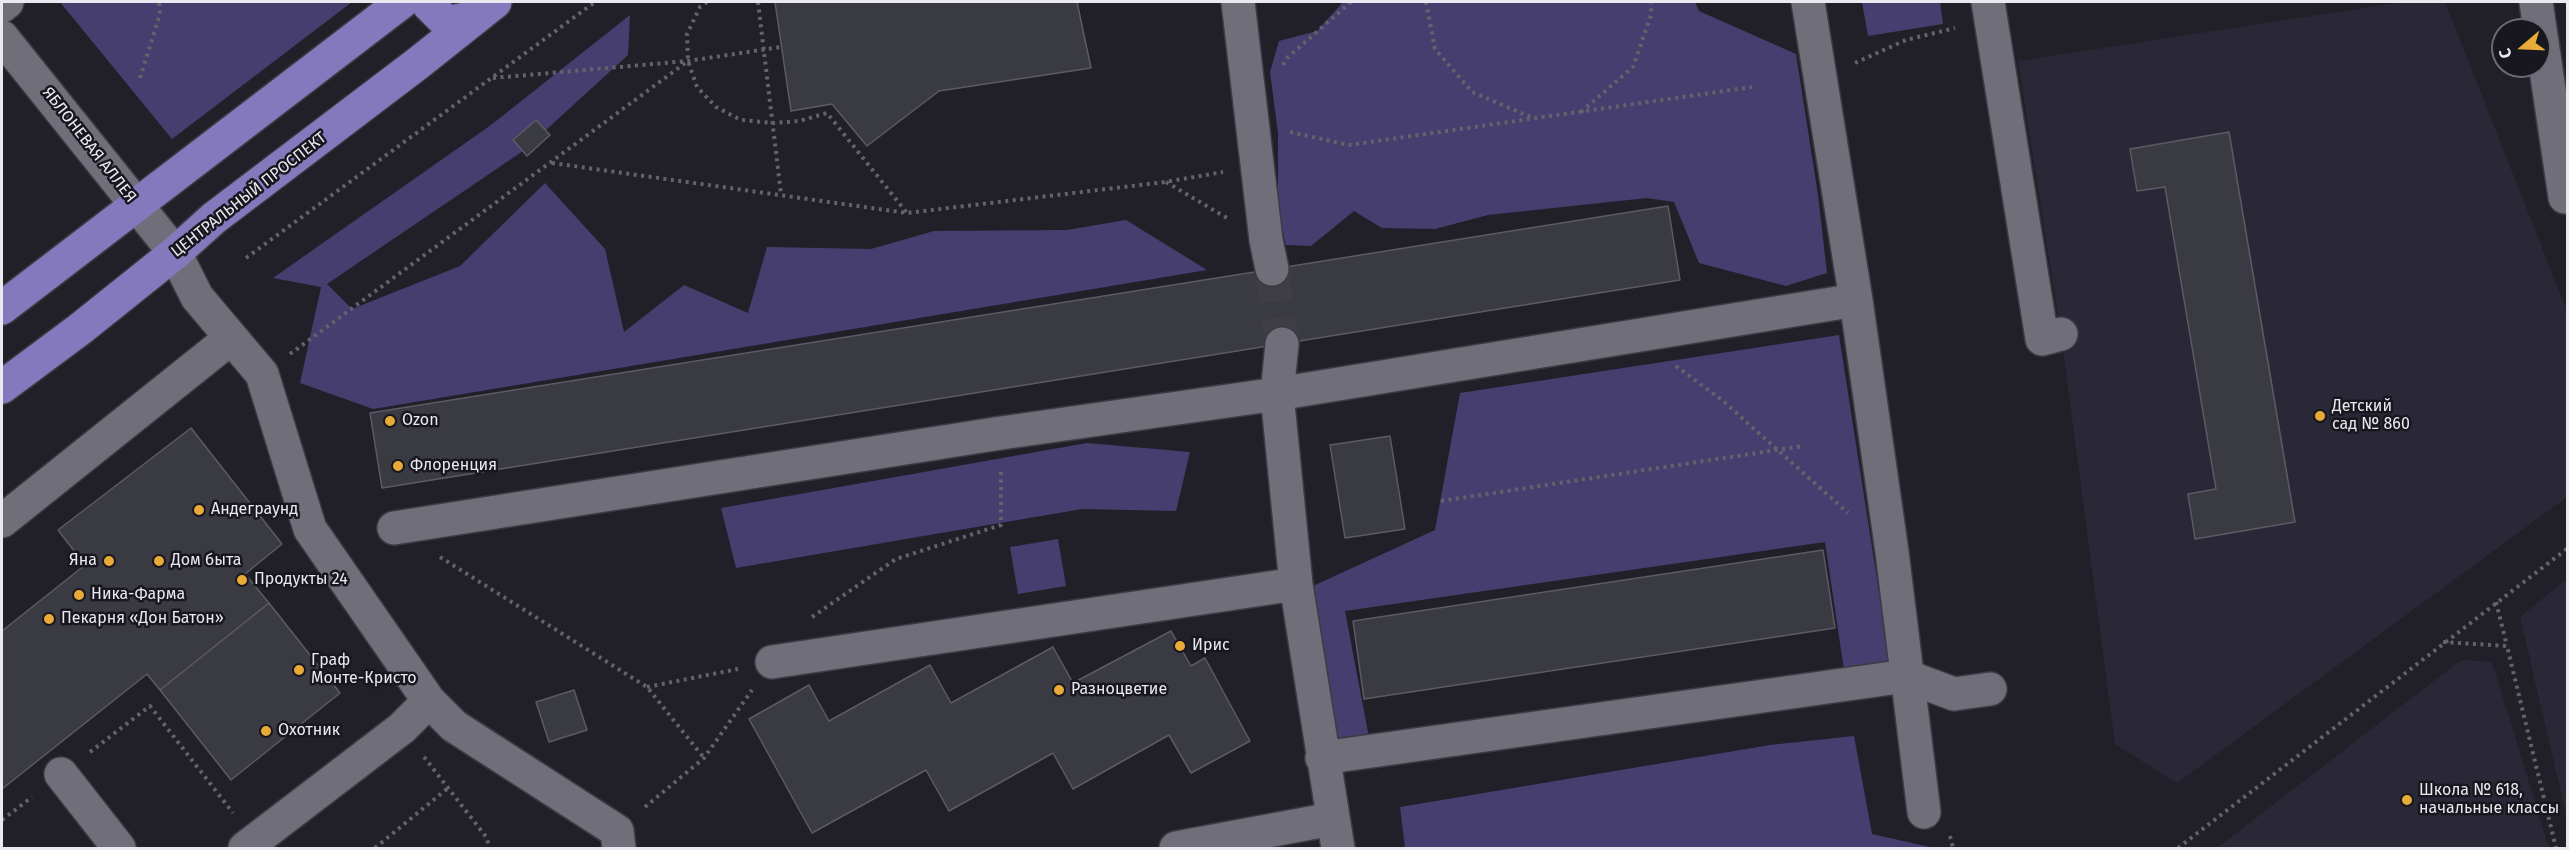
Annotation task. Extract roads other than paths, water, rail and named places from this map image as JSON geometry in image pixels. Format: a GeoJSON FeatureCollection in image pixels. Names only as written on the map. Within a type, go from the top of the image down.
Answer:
{"type":"FeatureCollection","features":[{"type":"Feature","properties":{"kind":"main road"},"geometry":{"type":"LineString","coordinates":[[2,308],[75,254],[135,203],[233,133],[402,2]]}},
{"type":"Feature","properties":{"kind":"main road"},"geometry":{"type":"LineString","coordinates":[[431,2],[429,5],[447,23],[485,9]]}},
{"type":"Feature","properties":{"kind":"main road","name":"ЦЕНТРАЛЬНЫЙ ПРОСПЕКТ"},"geometry":{"type":"LineString","coordinates":[[2,387],[175,253],[214,218],[417,64],[485,9]]}},
{"type":"Feature","properties":{"kind":"street"},"geometry":{"type":"LineString","coordinates":[[2,6],[7,2]]}},
{"type":"Feature","properties":{"kind":"street"},"geometry":{"type":"LineString","coordinates":[[1238,2],[1251,123],[1269,255]]}},
{"type":"Feature","properties":{"kind":"street"},"geometry":{"type":"LineString","coordinates":[[1808,2],[1856,300],[1892,552],[1924,812]]}},
{"type":"Feature","properties":{"kind":"street"},"geometry":{"type":"LineString","coordinates":[[2535,2],[2565,197],[2568,196]]}},
{"type":"Feature","properties":{"kind":"street"},"geometry":{"type":"LineString","coordinates":[[1989,11],[2042,339],[2061,334]]}},
{"type":"Feature","properties":{"kind":"street","name":"ЯБЛОНЕВАЯ АЛЛЕЯ"},"geometry":{"type":"LineString","coordinates":[[2,37],[175,253],[197,297],[262,374],[310,529],[429,701]]}},
{"type":"Feature","properties":{"kind":"street"},"geometry":{"type":"LineString","coordinates":[[394,528],[1001,433],[1277,394],[1856,300]]}},
{"type":"Feature","properties":{"kind":"street"},"geometry":{"type":"LineString","coordinates":[[2,521],[231,338]]}},
{"type":"Feature","properties":{"kind":"street"},"geometry":{"type":"LineString","coordinates":[[1176,849],[1335,834],[1296,584],[1277,394],[1282,344]]}},
{"type":"Feature","properties":{"kind":"street"},"geometry":{"type":"LineString","coordinates":[[772,662],[1296,584]]}},
{"type":"Feature","properties":{"kind":"street"},"geometry":{"type":"LineString","coordinates":[[1322,758],[1906,676],[1954,694],[1990,689]]}},
{"type":"Feature","properties":{"kind":"street"},"geometry":{"type":"LineString","coordinates":[[250,845],[402,728],[429,701],[454,726],[618,840]]}},
{"type":"Feature","properties":{"kind":"street"},"geometry":{"type":"LineString","coordinates":[[62,774],[119,849]]}},
{"type":"Feature","properties":{"kind":"tunnel"},"geometry":{"type":"LineString","coordinates":[[1272,269],[1282,344]]}},
{"type":"Feature","properties":{"kind":"place","name":"Детский сад № 860"},"geometry":{"type":"Point","coordinates":[2320,416]}},
{"type":"Feature","properties":{"kind":"place","name":"Ozon"},"geometry":{"type":"Point","coordinates":[390,421]}},
{"type":"Feature","properties":{"kind":"place","name":"Флоренция"},"geometry":{"type":"Point","coordinates":[398,466]}},
{"type":"Feature","properties":{"kind":"place","name":"Андеграунд"},"geometry":{"type":"Point","coordinates":[199,510]}},
{"type":"Feature","properties":{"kind":"place","name":"Яна"},"geometry":{"type":"Point","coordinates":[109,561]}},
{"type":"Feature","properties":{"kind":"place","name":"Дом быта"},"geometry":{"type":"Point","coordinates":[159,561]}},
{"type":"Feature","properties":{"kind":"place","name":"Продукты 24"},"geometry":{"type":"Point","coordinates":[242,580]}},
{"type":"Feature","properties":{"kind":"place","name":"Ника-Фарма"},"geometry":{"type":"Point","coordinates":[79,595]}},
{"type":"Feature","properties":{"kind":"place","name":"Пекарня «Дон Батон»"},"geometry":{"type":"Point","coordinates":[49,619]}},
{"type":"Feature","properties":{"kind":"place","name":"Ирис"},"geometry":{"type":"Point","coordinates":[1180,646]}},
{"type":"Feature","properties":{"kind":"place","name":"Граф Монте-Кристо"},"geometry":{"type":"Point","coordinates":[299,670]}},
{"type":"Feature","properties":{"kind":"place","name":"Разноцветие"},"geometry":{"type":"Point","coordinates":[1059,690]}},
{"type":"Feature","properties":{"kind":"place","name":"Охотник"},"geometry":{"type":"Point","coordinates":[266,731]}},
{"type":"Feature","properties":{"kind":"place","name":"Школа № 618, начальные классы"},"geometry":{"type":"Point","coordinates":[2407,800]}}]}
